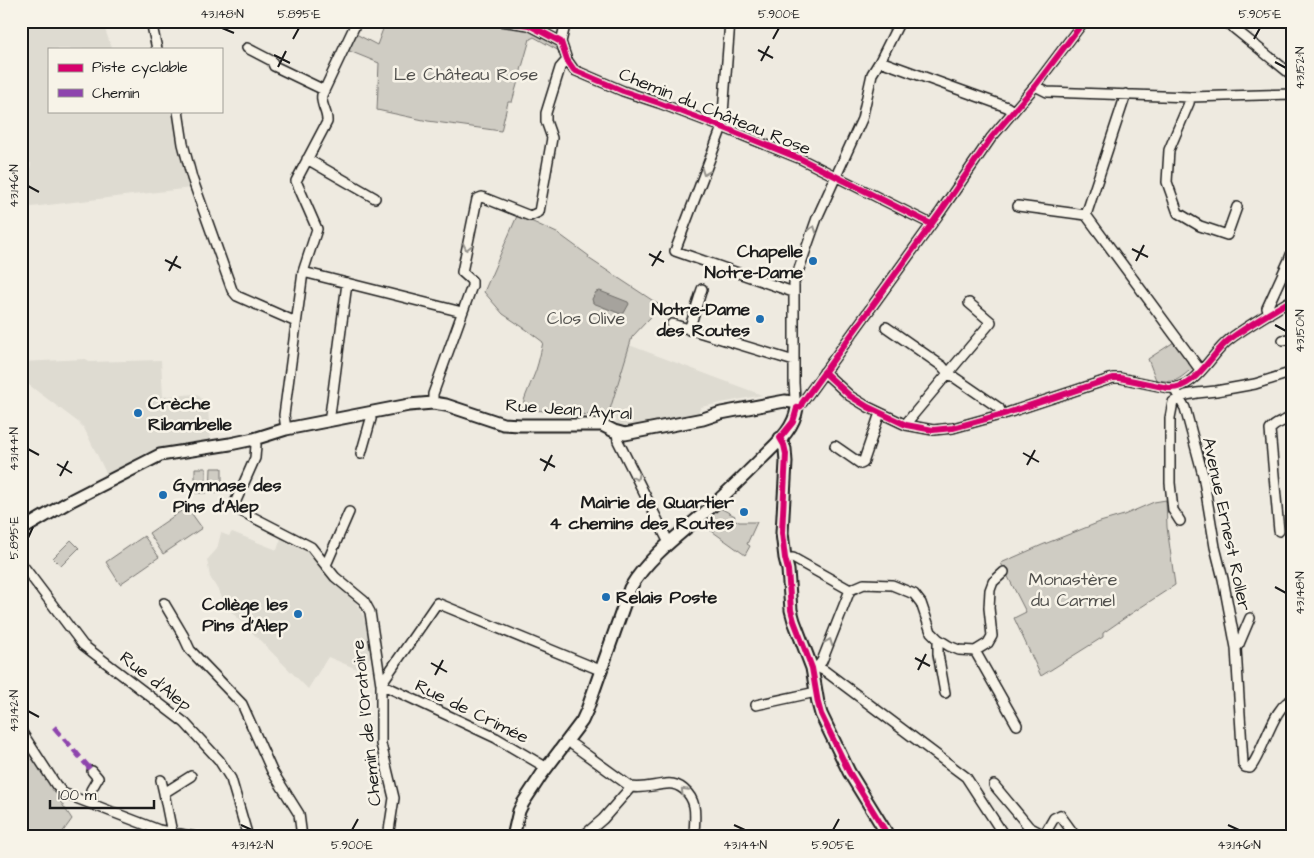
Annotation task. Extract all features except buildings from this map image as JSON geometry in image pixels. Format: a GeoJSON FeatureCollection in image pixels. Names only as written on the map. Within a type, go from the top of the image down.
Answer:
{"type":"FeatureCollection","features":[{"type":"Feature","properties":{"kind":"main road","name":"Rue Jean Ayral"},"geometry":{"type":"LineString","coordinates":[[21,530],[57,510],[75,504],[160,455],[230,444],[286,429],[409,405],[433,403],[446,405],[503,424],[602,425],[625,434],[703,420],[721,413],[785,401],[796,403]]}},
{"type":"Feature","properties":{"kind":"main road"},"geometry":{"type":"LineString","coordinates":[[517,836],[519,811],[523,803],[582,722],[630,588],[638,576],[669,543],[736,484],[780,438],[793,422],[796,403]]}},
{"type":"Feature","properties":{"kind":"main road"},"geometry":{"type":"LineString","coordinates":[[780,438],[785,449],[786,462],[782,533],[794,621],[812,668],[821,714],[849,772],[889,837]]}},
{"type":"Feature","properties":{"kind":"street"},"geometry":{"type":"LineString","coordinates":[[150,21],[157,48]]}},
{"type":"Feature","properties":{"kind":"street"},"geometry":{"type":"LineString","coordinates":[[286,429],[284,414],[303,272],[317,229],[296,181],[327,122],[327,116],[321,99],[357,21]]}},
{"type":"Feature","properties":{"kind":"street"},"geometry":{"type":"LineString","coordinates":[[500,21],[529,25],[561,42]]}},
{"type":"Feature","properties":{"kind":"street"},"geometry":{"type":"LineString","coordinates":[[433,403],[433,394],[472,286],[472,281],[462,272],[477,199],[482,197],[530,216],[538,212],[552,138],[546,121],[546,113],[560,68],[567,60],[561,42],[566,21]]}},
{"type":"Feature","properties":{"kind":"street"},"geometry":{"type":"LineString","coordinates":[[730,21],[722,127],[675,251],[793,292]]}},
{"type":"Feature","properties":{"kind":"street"},"geometry":{"type":"LineString","coordinates":[[796,403],[794,283],[817,218],[862,119],[872,74],[900,21]]}},
{"type":"Feature","properties":{"kind":"street"},"geometry":{"type":"LineString","coordinates":[[796,403],[824,372],[956,190],[991,138],[1035,86],[1084,21]]}},
{"type":"Feature","properties":{"kind":"street"},"geometry":{"type":"LineString","coordinates":[[1225,21],[1293,76]]}},
{"type":"Feature","properties":{"kind":"street"},"geometry":{"type":"LineString","coordinates":[[247,48],[272,61],[274,66],[324,90]]}},
{"type":"Feature","properties":{"kind":"street","name":"Chemin du Château Rose"},"geometry":{"type":"LineString","coordinates":[[567,60],[574,70],[722,127],[801,160],[931,224]]}},
{"type":"Feature","properties":{"kind":"street"},"geometry":{"type":"LineString","coordinates":[[880,61],[1007,107],[1013,111]]}},
{"type":"Feature","properties":{"kind":"street"},"geometry":{"type":"LineString","coordinates":[[1035,86],[1047,92],[1190,97],[1293,94]]}},
{"type":"Feature","properties":{"kind":"street"},"geometry":{"type":"LineString","coordinates":[[1086,215],[1126,94]]}},
{"type":"Feature","properties":{"kind":"street"},"geometry":{"type":"LineString","coordinates":[[1190,97],[1169,150],[1167,182],[1178,213],[1200,226],[1227,235],[1237,207]]}},
{"type":"Feature","properties":{"kind":"street"},"geometry":{"type":"LineString","coordinates":[[178,112],[183,144],[192,178],[232,290],[237,296],[296,322]]}},
{"type":"Feature","properties":{"kind":"street"},"geometry":{"type":"LineString","coordinates":[[307,159],[375,198]]}},
{"type":"Feature","properties":{"kind":"street"},"geometry":{"type":"LineString","coordinates":[[1018,206],[1086,215],[1201,371]]}},
{"type":"Feature","properties":{"kind":"street"},"geometry":{"type":"LineString","coordinates":[[1268,314],[1267,308],[1293,249]]}},
{"type":"Feature","properties":{"kind":"street"},"geometry":{"type":"LineString","coordinates":[[303,272],[462,312]]}},
{"type":"Feature","properties":{"kind":"street"},"geometry":{"type":"LineString","coordinates":[[331,421],[330,414],[347,283]]}},
{"type":"Feature","properties":{"kind":"street"},"geometry":{"type":"LineString","coordinates":[[690,330],[702,290]]}},
{"type":"Feature","properties":{"kind":"street"},"geometry":{"type":"LineString","coordinates":[[824,372],[858,402],[880,413],[906,425],[941,430],[1002,415],[1112,378],[1174,388],[1184,384],[1201,371],[1229,340],[1293,299]]}},
{"type":"Feature","properties":{"kind":"street"},"geometry":{"type":"LineString","coordinates":[[906,425],[991,322],[968,303]]}},
{"type":"Feature","properties":{"kind":"street"},"geometry":{"type":"LineString","coordinates":[[672,324],[794,361]]}},
{"type":"Feature","properties":{"kind":"street"},"geometry":{"type":"LineString","coordinates":[[886,327],[999,408],[1002,415]]}},
{"type":"Feature","properties":{"kind":"street"},"geometry":{"type":"LineString","coordinates":[[1283,340],[1293,338]]}},
{"type":"Feature","properties":{"kind":"street"},"geometry":{"type":"LineString","coordinates":[[1180,521],[1173,510],[1170,483],[1170,418],[1173,402],[1197,392],[1216,391],[1255,384],[1293,372]]}},
{"type":"Feature","properties":{"kind":"street","name":"Avenue Ernest Roller"},"geometry":{"type":"LineString","coordinates":[[1184,384],[1183,397],[1185,408],[1203,475],[1215,547],[1236,648],[1243,764],[1245,767],[1250,768],[1254,764],[1265,737],[1283,705],[1289,700],[1293,700]]}},
{"type":"Feature","properties":{"kind":"street","name":"Avenue Ernest Roller"},"geometry":{"type":"LineString","coordinates":[[1174,388],[1183,397]]}},
{"type":"Feature","properties":{"kind":"street"},"geometry":{"type":"LineString","coordinates":[[1279,531],[1270,430],[1275,424],[1289,418],[1293,402]]}},
{"type":"Feature","properties":{"kind":"street"},"geometry":{"type":"LineString","coordinates":[[361,454],[371,419],[370,413]]}},
{"type":"Feature","properties":{"kind":"street"},"geometry":{"type":"LineString","coordinates":[[834,446],[861,464],[863,463],[880,413]]}},
{"type":"Feature","properties":{"kind":"street"},"geometry":{"type":"LineString","coordinates":[[617,432],[618,440],[669,543]]}},
{"type":"Feature","properties":{"kind":"street","name":"Chemin de l'Oratoire"},"geometry":{"type":"LineString","coordinates":[[254,439],[256,445],[255,458],[235,503],[237,509],[311,547],[335,577],[364,601],[370,612],[381,684],[381,744],[394,798],[388,837]]}},
{"type":"Feature","properties":{"kind":"street"},"geometry":{"type":"LineString","coordinates":[[326,565],[349,512]]}},
{"type":"Feature","properties":{"kind":"street"},"geometry":{"type":"LineString","coordinates":[[785,558],[793,558],[850,590]]}},
{"type":"Feature","properties":{"kind":"street","name":"Rue d'Alep"},"geometry":{"type":"LineString","coordinates":[[21,563],[83,645],[185,723],[219,760],[231,779],[248,837]]}},
{"type":"Feature","properties":{"kind":"street"},"geometry":{"type":"LineString","coordinates":[[812,668],[822,661],[850,590],[864,584],[892,585],[914,594],[922,603],[931,632],[938,639],[959,650],[975,651],[988,643],[992,636],[989,608],[990,590],[993,582],[1004,572]]}},
{"type":"Feature","properties":{"kind":"street"},"geometry":{"type":"LineString","coordinates":[[164,603],[190,650],[242,704],[272,770],[299,814],[302,837]]}},
{"type":"Feature","properties":{"kind":"street"},"geometry":{"type":"LineString","coordinates":[[381,684],[437,603],[600,670]]}},
{"type":"Feature","properties":{"kind":"street","name":"Avenue Ernest Roller"},"geometry":{"type":"LineString","coordinates":[[1236,648],[1250,618]]}},
{"type":"Feature","properties":{"kind":"street"},"geometry":{"type":"LineString","coordinates":[[938,639],[938,654],[945,693]]}},
{"type":"Feature","properties":{"kind":"street"},"geometry":{"type":"LineString","coordinates":[[975,651],[1017,725]]}},
{"type":"Feature","properties":{"kind":"street"},"geometry":{"type":"LineString","coordinates":[[812,668],[819,668],[825,671],[966,777],[1005,837]]}},
{"type":"Feature","properties":{"kind":"street","name":"Rue de Crimée"},"geometry":{"type":"LineString","coordinates":[[381,684],[496,738],[546,769]]}},
{"type":"Feature","properties":{"kind":"street"},"geometry":{"type":"LineString","coordinates":[[756,705],[816,692]]}},
{"type":"Feature","properties":{"kind":"street"},"geometry":{"type":"LineString","coordinates":[[21,731],[63,793],[158,830],[195,837]]}},
{"type":"Feature","properties":{"kind":"street"},"geometry":{"type":"LineString","coordinates":[[573,745],[631,788],[640,789],[668,783],[679,785],[688,794],[694,805],[694,837]]}},
{"type":"Feature","properties":{"kind":"street"},"geometry":{"type":"LineString","coordinates":[[92,771],[98,778],[91,790],[92,804]]}},
{"type":"Feature","properties":{"kind":"street"},"geometry":{"type":"LineString","coordinates":[[164,793],[191,776]]}},
{"type":"Feature","properties":{"kind":"street"},"geometry":{"type":"LineString","coordinates":[[161,780],[172,832]]}},
{"type":"Feature","properties":{"kind":"street"},"geometry":{"type":"LineString","coordinates":[[994,786],[1029,827],[1043,836],[1054,818],[1060,815],[1076,837]]}},
{"type":"Feature","properties":{"kind":"street"},"geometry":{"type":"LineString","coordinates":[[582,837],[604,819],[631,788]]}},
{"type":"Feature","properties":{"kind":"shaded area"},"geometry":{"type":"Polygon","coordinates":[[[21,21],[102,21],[112,48],[48,48],[48,112],[172,112],[181,154],[191,188],[23,208],[31,163],[21,164],[21,21]]]}},
{"type":"Feature","properties":{"kind":"shaded area"},"geometry":{"type":"Polygon","coordinates":[[[600,291],[628,302],[629,304],[624,313],[621,314],[593,303],[592,299],[596,292],[600,291]]]}},
{"type":"Feature","properties":{"kind":"shaded area"},"geometry":{"type":"Polygon","coordinates":[[[629,345],[762,395],[701,407],[698,414],[638,427],[621,428],[616,419],[608,416],[629,345]]]}},
{"type":"Feature","properties":{"kind":"shaded area","name":"Crèche Ribambelle"},"geometry":{"type":"Polygon","coordinates":[[[86,359],[89,362],[161,360],[163,397],[197,394],[208,405],[210,441],[171,448],[160,448],[143,454],[107,475],[84,428],[21,379],[21,362],[86,359]]]}},
{"type":"Feature","properties":{"kind":"shaded area","name":"Collège les Pins d'Alep"},"geometry":{"type":"Polygon","coordinates":[[[232,532],[277,550],[281,538],[310,554],[355,601],[364,617],[371,657],[360,662],[357,669],[328,657],[308,689],[230,610],[210,577],[207,560],[217,549],[221,533],[229,536],[232,532]]]}},
{"type":"Feature","properties":{"kind":"green space","name":"Le Château Rose"},"geometry":{"type":"Polygon","coordinates":[[[386,21],[443,25],[470,24],[471,21],[486,21],[529,28],[562,48],[561,52],[534,37],[530,39],[512,102],[508,102],[501,131],[428,121],[377,110],[379,63],[347,50],[356,34],[377,45],[386,21]]]}},
{"type":"Feature","properties":{"kind":"green space","name":"Clos Olive"},"geometry":{"type":"Polygon","coordinates":[[[517,216],[559,234],[589,256],[588,258],[661,306],[632,337],[608,416],[594,411],[590,415],[522,409],[537,367],[543,342],[503,314],[484,292],[517,216]]]}},
{"type":"Feature","properties":{"kind":"green space"},"geometry":{"type":"Polygon","coordinates":[[[1174,342],[1193,368],[1176,380],[1156,380],[1148,359],[1174,342]]]}},
{"type":"Feature","properties":{"kind":"green space"},"geometry":{"type":"Polygon","coordinates":[[[195,468],[206,468],[206,493],[195,493],[195,468]]]}},
{"type":"Feature","properties":{"kind":"green space"},"geometry":{"type":"Polygon","coordinates":[[[211,468],[222,468],[222,493],[210,493],[211,468]]]}},
{"type":"Feature","properties":{"kind":"green space","name":"Monastère du Carmel"},"geometry":{"type":"Polygon","coordinates":[[[1166,500],[1167,527],[1175,585],[1103,633],[1103,637],[1041,676],[1014,618],[1026,612],[1001,563],[1100,522],[1124,515],[1154,502],[1166,500]]]}},
{"type":"Feature","properties":{"kind":"green space"},"geometry":{"type":"Polygon","coordinates":[[[187,507],[202,528],[163,554],[149,533],[187,507]]]}},
{"type":"Feature","properties":{"kind":"green space"},"geometry":{"type":"Polygon","coordinates":[[[720,508],[735,516],[734,519],[739,522],[757,522],[747,544],[750,546],[745,555],[702,524],[720,508]]]}},
{"type":"Feature","properties":{"kind":"green space"},"geometry":{"type":"Polygon","coordinates":[[[144,536],[159,557],[120,584],[106,562],[144,536]]]}},
{"type":"Feature","properties":{"kind":"green space"},"geometry":{"type":"Polygon","coordinates":[[[71,540],[79,548],[61,566],[53,558],[71,540]]]}},
{"type":"Feature","properties":{"kind":"green space"},"geometry":{"type":"Polygon","coordinates":[[[21,738],[60,797],[64,798],[60,801],[72,819],[59,837],[23,837],[21,832],[21,738]]]}},
{"type":"Feature","properties":{"kind":"marked path"},"geometry":{"type":"LineString","coordinates":[[54,727],[92,771]]}},
{"type":"Feature","properties":{"kind":"cycle path"},"geometry":{"type":"LineString","coordinates":[[500,21],[529,25],[561,42],[567,60],[574,70],[623,91],[722,127],[801,159],[931,224]]}},
{"type":"Feature","properties":{"kind":"cycle path"},"geometry":{"type":"LineString","coordinates":[[797,408],[801,406],[991,138],[1035,86],[1084,21]]}},
{"type":"Feature","properties":{"kind":"cycle path"},"geometry":{"type":"LineString","coordinates":[[824,372],[850,396],[906,425],[933,430],[953,428],[1007,413],[1113,378],[1168,388],[1178,387],[1195,377],[1230,339],[1293,299]]}},
{"type":"Feature","properties":{"kind":"cycle path"},"geometry":{"type":"LineString","coordinates":[[797,408],[793,422],[780,438],[786,454],[782,533],[788,570],[791,610],[812,668],[821,714],[849,772],[889,837]]}},
{"type":"Feature","properties":{"kind":"place","name":"Chapelle Notre-Dame"},"geometry":{"type":"Point","coordinates":[813,261]}},
{"type":"Feature","properties":{"kind":"place","name":"Notre-Dame des Routes"},"geometry":{"type":"Point","coordinates":[760,319]}},
{"type":"Feature","properties":{"kind":"place","name":"Crèche Ribambelle"},"geometry":{"type":"Point","coordinates":[138,413]}},
{"type":"Feature","properties":{"kind":"place","name":"Gymnase des Pins d'Alep"},"geometry":{"type":"Point","coordinates":[163,495]}},
{"type":"Feature","properties":{"kind":"place","name":"Mairie de Quartier 4 chemins des Routes"},"geometry":{"type":"Point","coordinates":[744,512]}},
{"type":"Feature","properties":{"kind":"place","name":"Relais Poste"},"geometry":{"type":"Point","coordinates":[606,597]}},
{"type":"Feature","properties":{"kind":"place","name":"Collège les Pins d'Alep"},"geometry":{"type":"Point","coordinates":[298,614]}}]}
